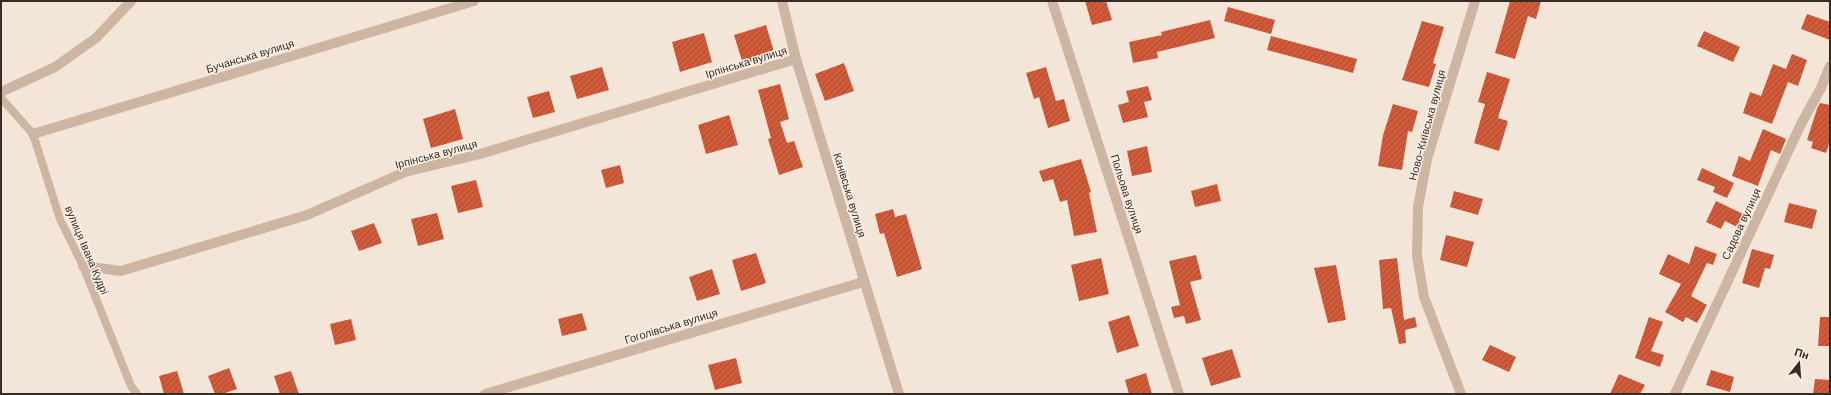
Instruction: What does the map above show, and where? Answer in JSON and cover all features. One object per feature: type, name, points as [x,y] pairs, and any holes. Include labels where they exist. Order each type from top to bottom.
[{"type":"street","points":[[1,92],[55,67],[67,59],[96,38],[131,1]]},
{"type":"street","name":"Бучанська вулиця","points":[[33,134],[474,1]]},
{"type":"street","name":"Канівська вулиця","points":[[782,1],[796,59],[899,394]]},
{"type":"street","name":"Польова вулиця","points":[[1052,1],[1179,394]]},
{"type":"street","name":"Ново-Київська вулиця","points":[[1461,394],[1424,297],[1417,256],[1418,207],[1427,159],[1475,1]]},
{"type":"street","name":"Ірпінська вулиця","points":[[83,266],[121,271],[307,215],[405,172],[480,154],[796,59]]},
{"type":"street","name":"Садова вулиця","points":[[1675,394],[1798,132],[1821,88],[1830,66]]},
{"type":"street","name":"Гоголівська вулиця","points":[[485,394],[864,282]]},
{"type":"lane","name":"вулиця Івана Кудрі","points":[[1,98],[33,134],[60,219],[83,266],[131,386],[137,394]]},
{"type":"building","points":[[1085,1],[1106,1],[1112,20],[1092,25]]},
{"type":"building","points":[[1510,1],[1541,1],[1536,19],[1528,16],[1515,59],[1495,53]]},
{"type":"building","points":[[1228,7],[1275,20],[1271,34],[1224,21]]},
{"type":"building","points":[[1807,14],[1830,22],[1830,40],[1801,29]]},
{"type":"building","points":[[1210,20],[1215,38],[1157,52],[1158,58],[1133,63],[1129,42],[1162,35],[1161,32]]},
{"type":"building","points":[[1422,21],[1444,27],[1433,63],[1436,64],[1429,87],[1402,80]]},
{"type":"building","points":[[766,25],[775,55],[743,64],[734,35]]},
{"type":"building","points":[[1704,31],[1740,47],[1733,62],[1697,46]]},
{"type":"building","points":[[704,33],[712,62],[680,72],[672,42]]},
{"type":"building","points":[[1271,36],[1357,59],[1353,73],[1267,50]]},
{"type":"building","points":[[1792,54],[1807,60],[1798,86],[1788,82],[1772,124],[1743,113],[1750,92],[1761,96],[1773,64],[1786,69]]},
{"type":"building","points":[[844,63],[854,91],[825,101],[815,74]]},
{"type":"building","points":[[602,67],[609,90],[577,99],[570,76]]},
{"type":"building","points":[[1046,67],[1056,101],[1064,99],[1070,121],[1048,128],[1039,97],[1034,99],[1026,73]]},
{"type":"building","points":[[1487,72],[1510,79],[1498,118],[1508,121],[1499,151],[1474,143],[1485,104],[1478,102]]},
{"type":"building","points":[[780,84],[789,119],[780,122],[787,143],[794,141],[803,167],[779,175],[768,139],[771,138],[758,90]]},
{"type":"building","points":[[1148,86],[1152,100],[1144,102],[1148,117],[1123,123],[1118,105],[1129,102],[1126,91]]},
{"type":"building","points":[[549,91],[555,112],[533,118],[527,97]]},
{"type":"building","points":[[1820,103],[1830,105],[1830,141],[1826,153],[1811,148],[1813,142],[1807,140]]},
{"type":"building","points":[[1393,104],[1418,111],[1412,132],[1408,131],[1402,170],[1378,166],[1383,135]]},
{"type":"building","points":[[455,109],[463,139],[431,148],[423,119]]},
{"type":"building","points":[[729,115],[738,145],[706,154],[698,125]]},
{"type":"building","points":[[1763,129],[1786,139],[1780,154],[1771,150],[1758,186],[1732,176],[1739,156],[1750,161]]},
{"type":"building","points":[[1147,146],[1152,172],[1132,176],[1127,151]]},
{"type":"building","points":[[1081,159],[1091,192],[1089,193],[1097,232],[1074,236],[1067,200],[1060,202],[1053,179],[1043,182],[1039,171]]},
{"type":"building","points":[[620,165],[624,183],[606,188],[601,170]]},
{"type":"building","points":[[1702,168],[1734,183],[1727,198],[1713,192],[1715,187],[1697,180]]},
{"type":"building","points":[[476,180],[483,207],[458,213],[451,186]]},
{"type":"building","points":[[1217,184],[1221,201],[1195,207],[1191,191]]},
{"type":"building","points":[[1454,191],[1483,199],[1478,215],[1450,207]]},
{"type":"building","points":[[1716,201],[1743,214],[1737,227],[1725,221],[1721,229],[1706,222]]},
{"type":"building","points":[[1789,203],[1817,210],[1812,229],[1784,222]]},
{"type":"building","points":[[893,209],[895,217],[906,214],[922,269],[897,277],[884,233],[880,234],[875,214]]},
{"type":"building","points":[[437,213],[444,239],[418,246],[411,219]]},
{"type":"building","points":[[374,223],[382,243],[359,251],[351,231]]},
{"type":"building","points":[[1446,235],[1474,242],[1467,267],[1440,260]]},
{"type":"building","points":[[1695,246],[1717,254],[1713,265],[1707,263],[1691,296],[1707,305],[1697,323],[1686,317],[1683,322],[1665,312],[1681,284],[1659,274],[1668,254],[1689,264]]},
{"type":"building","points":[[1752,249],[1774,255],[1770,269],[1765,268],[1759,288],[1742,283]]},
{"type":"building","points":[[756,253],[766,283],[741,291],[732,260]]},
{"type":"building","points":[[1196,255],[1202,279],[1190,282],[1201,320],[1186,324],[1184,316],[1174,318],[1171,307],[1180,305],[1169,261]]},
{"type":"building","points":[[1101,258],[1109,294],[1079,301],[1071,265]]},
{"type":"building","points":[[1397,258],[1404,320],[1415,317],[1417,327],[1405,330],[1406,343],[1399,344],[1391,308],[1383,309],[1379,260]]},
{"type":"building","points":[[1336,265],[1346,320],[1328,323],[1314,268]]},
{"type":"building","points":[[712,269],[720,294],[697,301],[689,277]]},
{"type":"building","points":[[582,313],[587,330],[562,336],[558,319]]},
{"type":"building","points":[[1129,315],[1139,346],[1117,353],[1108,322]]},
{"type":"building","points":[[1649,317],[1663,322],[1651,351],[1664,355],[1660,367],[1635,358]]},
{"type":"building","points":[[1820,317],[1830,317],[1830,346],[1818,346]]},
{"type":"building","points":[[351,319],[356,340],[335,345],[330,324]]},
{"type":"building","points":[[1490,345],[1516,357],[1509,372],[1482,360]]},
{"type":"building","points":[[1232,349],[1241,377],[1211,386],[1202,358]]},
{"type":"building","points":[[736,358],[742,383],[715,390],[708,365]]},
{"type":"building","points":[[229,368],[237,389],[222,394],[215,394],[208,376]]},
{"type":"building","points":[[1711,370],[1734,377],[1730,392],[1706,385]]},
{"type":"building","points":[[177,371],[184,394],[164,394],[159,376]]},
{"type":"building","points":[[291,371],[299,394],[280,394],[274,376]]},
{"type":"building","points":[[1146,373],[1152,394],[1129,394],[1125,380]]},
{"type":"building","points":[[1619,374],[1645,385],[1640,394],[1610,394]]},
{"type":"building","points":[[1815,379],[1830,380],[1830,394],[1813,394]]}]
